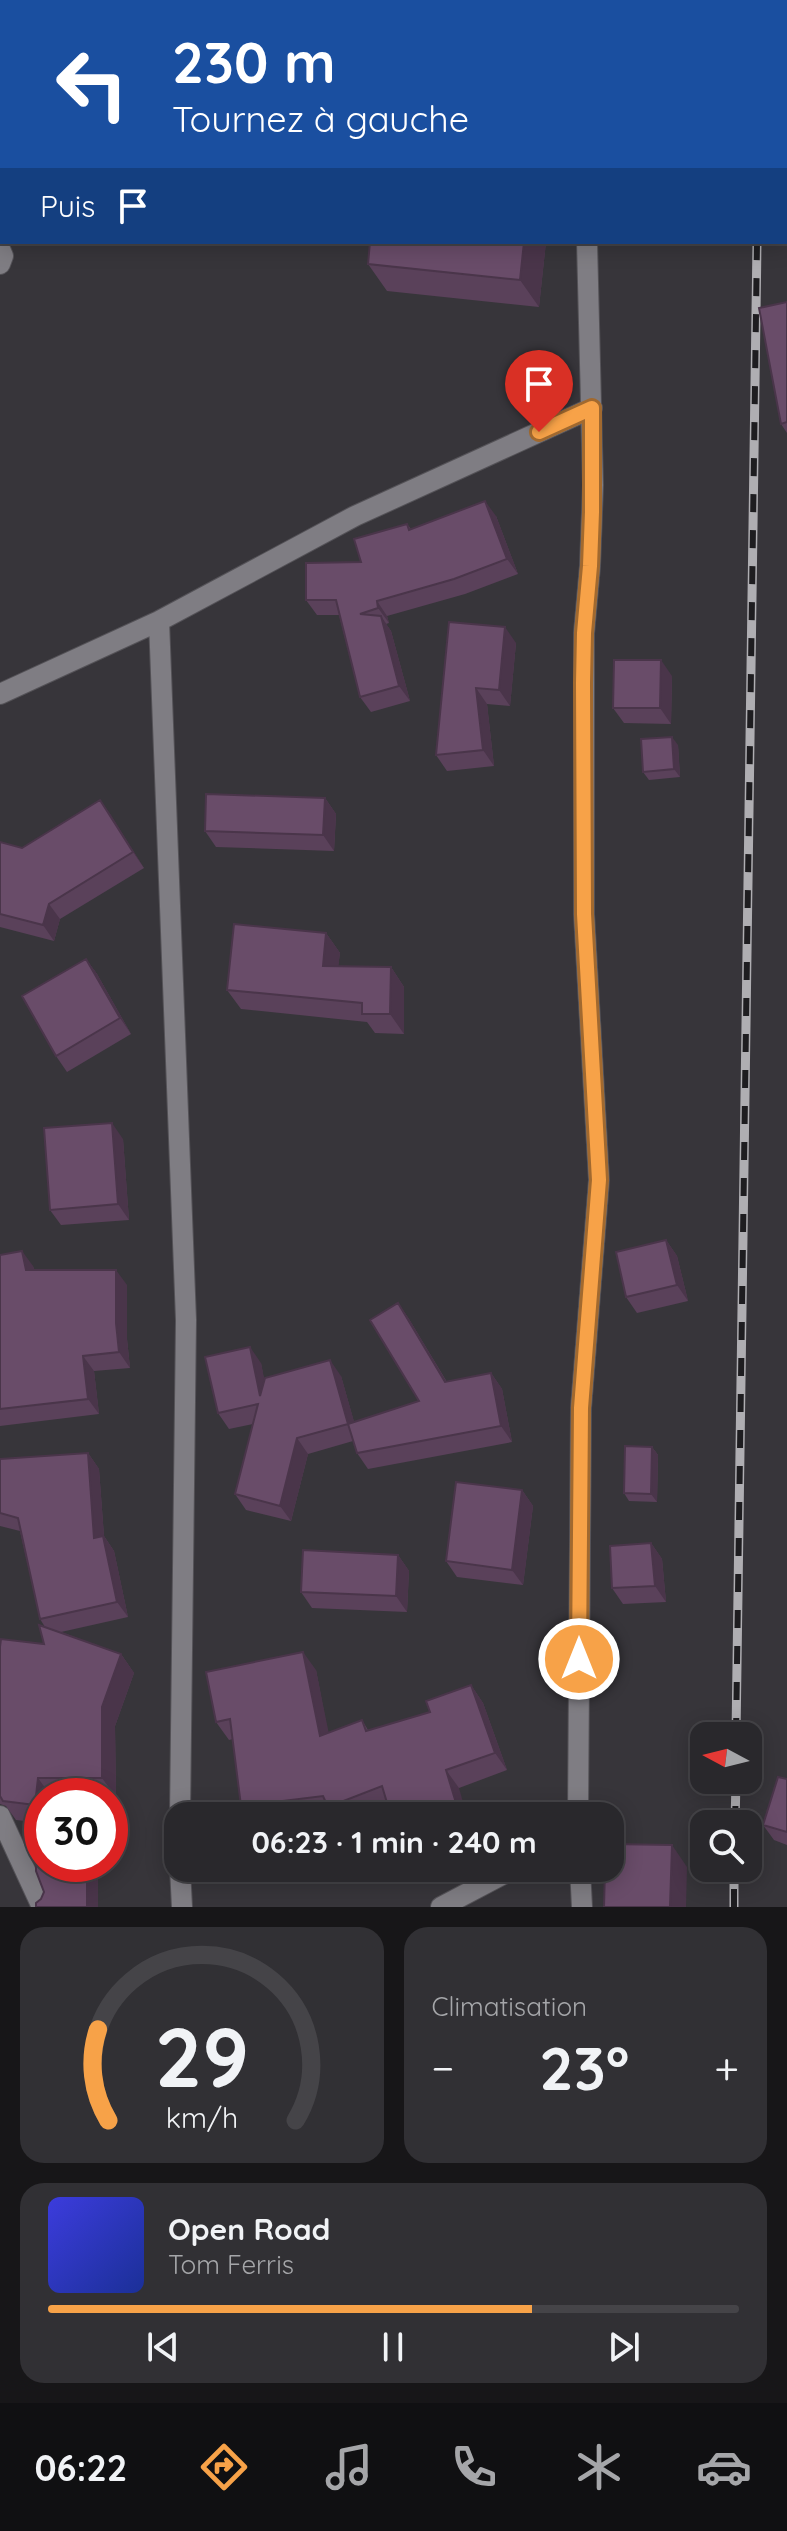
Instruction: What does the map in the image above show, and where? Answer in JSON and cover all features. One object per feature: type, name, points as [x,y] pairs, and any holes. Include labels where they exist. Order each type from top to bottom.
[{"type":"street","points":[[578,1802],[581,1408],[599,1180],[584,914],[583,683],[592,512],[587,244]]},
{"type":"street","points":[[0,249],[3,256],[0,264]]},
{"type":"street","points":[[0,694],[159,621],[355,516],[592,408]]},
{"type":"street","points":[[159,621],[186,1320],[180,1802]]},
{"type":"street","points":[[0,1816],[42,1907]]},
{"type":"street","points":[[181,1882],[182,1907]]},
{"type":"street","points":[[441,1907],[488,1882]]},
{"type":"street","points":[[581,1882],[582,1907]]},
{"type":"building","points":[[370,244],[524,244],[520,280],[368,264]]},
{"type":"building","points":[[787,302],[787,422],[781,424],[759,308]]},
{"type":"building","points":[[485,501],[507,559],[454,579],[377,601],[378,608],[360,614],[381,616],[399,686],[360,697],[336,600],[306,600],[306,563],[361,562],[354,539],[407,524],[409,530]]},
{"type":"building","points":[[449,622],[505,627],[499,690],[476,688],[483,750],[436,755]]},
{"type":"building","points":[[614,660],[661,660],[660,708],[613,708]]},
{"type":"building","points":[[672,737],[674,769],[643,772],[641,739]]},
{"type":"building","points":[[206,794],[325,798],[323,835],[205,831]]},
{"type":"building","points":[[100,800],[133,852],[49,904],[43,925],[0,914],[0,842],[22,848]]},
{"type":"building","points":[[234,924],[326,933],[323,966],[391,967],[390,1014],[362,1014],[362,1003],[227,990]]},
{"type":"building","points":[[86,959],[120,1018],[56,1056],[22,996]]},
{"type":"building","points":[[112,1123],[118,1204],[50,1210],[44,1128]]},
{"type":"building","points":[[666,1240],[677,1285],[626,1297],[616,1252]]},
{"type":"building","points":[[22,1251],[26,1270],[116,1270],[119,1352],[83,1356],[88,1399],[0,1409],[0,1255]]},
{"type":"building","points":[[398,1303],[445,1382],[491,1373],[501,1426],[357,1453],[348,1424],[419,1401],[370,1320]]},
{"type":"building","points":[[250,1347],[260,1396],[265,1378],[330,1360],[348,1424],[297,1438],[280,1506],[235,1494],[258,1404],[218,1413],[205,1357]]},
{"type":"building","points":[[625,1446],[652,1447],[651,1494],[624,1493]]},
{"type":"building","points":[[88,1453],[94,1538],[103,1536],[117,1602],[40,1619],[18,1518],[0,1513],[0,1459]]},
{"type":"building","points":[[456,1482],[522,1490],[512,1570],[446,1561]]},
{"type":"building","points":[[651,1543],[655,1586],[612,1588],[610,1546]]},
{"type":"building","points":[[303,1550],[398,1555],[396,1596],[301,1592]]},
{"type":"building","points":[[39,1625],[121,1654],[102,1707],[102,1778],[24,1778],[24,1804],[3,1801],[0,1796],[1,1639],[44,1644]]},
{"type":"building","points":[[303,1652],[320,1736],[362,1720],[366,1731],[430,1712],[426,1701],[471,1685],[495,1753],[446,1770],[456,1802],[387,1802],[382,1786],[341,1802],[326,1802],[323,1796],[274,1802],[240,1802],[230,1719],[216,1722],[206,1672]]},
{"type":"building","points":[[778,1777],[787,1779],[787,1832],[763,1825]]},
{"type":"building","points":[[624,1844],[672,1845],[670,1907],[604,1907],[605,1882],[624,1882]]},
{"type":"building","points":[[40,1882],[87,1882],[87,1907],[36,1907],[44,1892]]},
{"type":"railway","points":[[736,1722],[757,244]]},
{"type":"railway","points":[[735,1810],[736,1794]]},
{"type":"railway","points":[[734,1882],[734,1907]]},
{"type":"route","points":[[539,432],[592,408],[593,485],[583,683],[584,914],[599,1180],[581,1408],[579,1659]]}]
